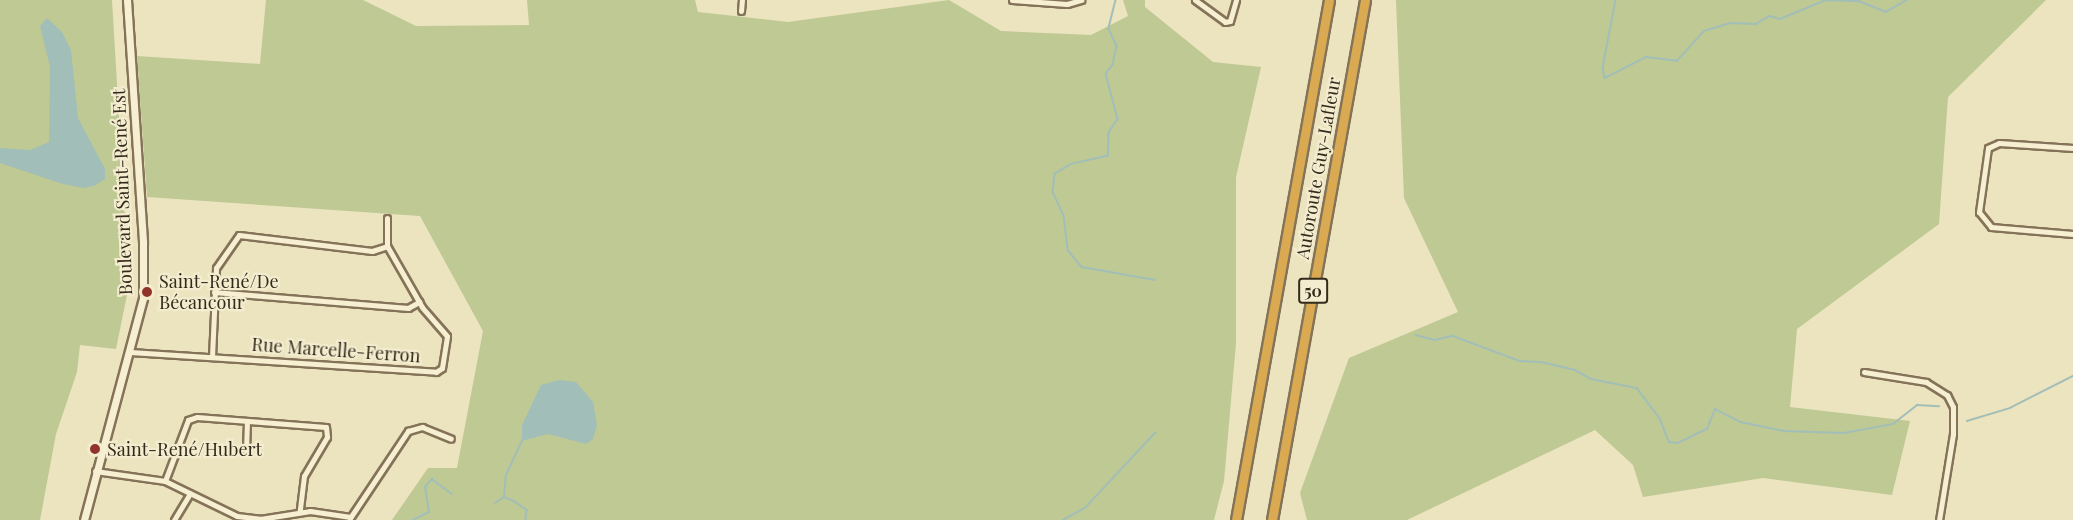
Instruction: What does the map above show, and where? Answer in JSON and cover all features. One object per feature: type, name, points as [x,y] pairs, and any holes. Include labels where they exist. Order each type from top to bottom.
[{"type":"highway","name":"Autoroute Guy-Lafleur","points":[[1236,520],[1329,0]]},
{"type":"highway","name":"Autoroute Guy-Lafleur","points":[[1272,520],[1365,0]]},
{"type":"street","name":"Boulevard Saint-René Est","points":[[84,520],[95,471],[139,318],[144,266],[127,0]]},
{"type":"street","points":[[741,11],[742,0]]},
{"type":"street","points":[[1012,0],[1067,4],[1081,0]]},
{"type":"street","points":[[1196,0],[1225,22],[1230,21],[1236,0]]},
{"type":"street","points":[[2073,148],[1999,143],[1988,148],[1984,156],[1979,212],[1986,225],[2073,234]]},
{"type":"street","name":"Rue Marcelle-Ferron","points":[[130,352],[436,372],[442,368],[447,336],[419,302],[387,246],[387,218]]},
{"type":"street","points":[[212,357],[216,268],[239,235],[372,251],[387,246]]},
{"type":"street","points":[[214,292],[408,308],[419,302]]},
{"type":"street","points":[[1864,372],[1926,382],[1947,395],[1953,407],[1953,434],[1939,520]]},
{"type":"street","points":[[165,481],[188,420],[197,417],[318,426],[328,430],[304,476],[300,511]]},
{"type":"street","points":[[246,450],[247,422]]},
{"type":"street","points":[[95,471],[165,481],[237,516],[260,519],[300,511],[350,519],[408,430],[422,427],[451,439]]},
{"type":"street","points":[[174,520],[190,493]]},
{"type":"green space","points":[[0,0],[112,0],[129,285],[116,349],[80,345],[77,372],[56,434],[40,520],[0,520]]},
{"type":"green space","points":[[266,0],[363,0],[416,26],[529,25],[527,0],[695,0],[698,12],[788,22],[949,0],[1001,31],[1091,35],[1128,16],[1123,0],[1145,0],[1145,7],[1213,62],[1261,67],[1236,177],[1236,343],[1224,481],[1214,520],[392,520],[428,468],[457,468],[483,331],[420,216],[147,197],[137,56],[260,64]]},
{"type":"green space","points":[[1396,0],[2046,0],[1948,97],[1939,224],[1797,329],[1790,407],[1910,421],[1892,495],[1763,478],[1643,497],[1633,465],[1595,430],[1407,520],[1307,520],[1300,493],[1349,358],[1458,312],[1404,198]]},
{"type":"water","points":[[47,18],[62,32],[71,50],[78,118],[105,169],[105,179],[94,186],[83,188],[63,184],[0,163],[0,148],[30,150],[49,142],[50,67],[40,26]]},
{"type":"water","points":[[559,380],[576,382],[593,402],[597,425],[593,439],[586,444],[548,434],[522,441],[522,425],[541,385]]},
{"type":"waterway","points":[[1116,0],[1109,29],[1117,46],[1113,65],[1106,74],[1118,119],[1109,133],[1108,156],[1070,165],[1055,174],[1053,192],[1064,216],[1068,250],[1082,267],[1155,280]]},
{"type":"waterway","points":[[1616,0],[1603,68],[1605,78],[1646,57],[1677,61],[1704,31],[1730,23],[1756,24],[1770,16],[1780,19],[1826,0],[1859,1],[1886,12],[1907,0]]},
{"type":"waterway","points":[[1416,335],[1435,340],[1453,336],[1520,361],[1541,362],[1575,370],[1591,379],[1637,388],[1660,418],[1669,442],[1678,443],[1707,429],[1715,409],[1741,422],[1784,431],[1844,433],[1893,424],[1917,405],[1939,406]]},
{"type":"waterway","points":[[1967,421],[2010,408],[2073,376]]},
{"type":"waterway","points":[[1063,520],[1085,508],[1155,433]]},
{"type":"waterway","points":[[504,497],[506,475],[522,441]]},
{"type":"waterway","points":[[413,520],[429,512],[425,487],[432,479],[452,494]]},
{"type":"waterway","points":[[495,503],[504,497],[514,501],[527,510],[526,520]]},
{"type":"place","name":"Saint-René/De Bécancour","points":[[147,292]]},
{"type":"place","name":"Saint-René/Hubert","points":[[95,449]]}]
